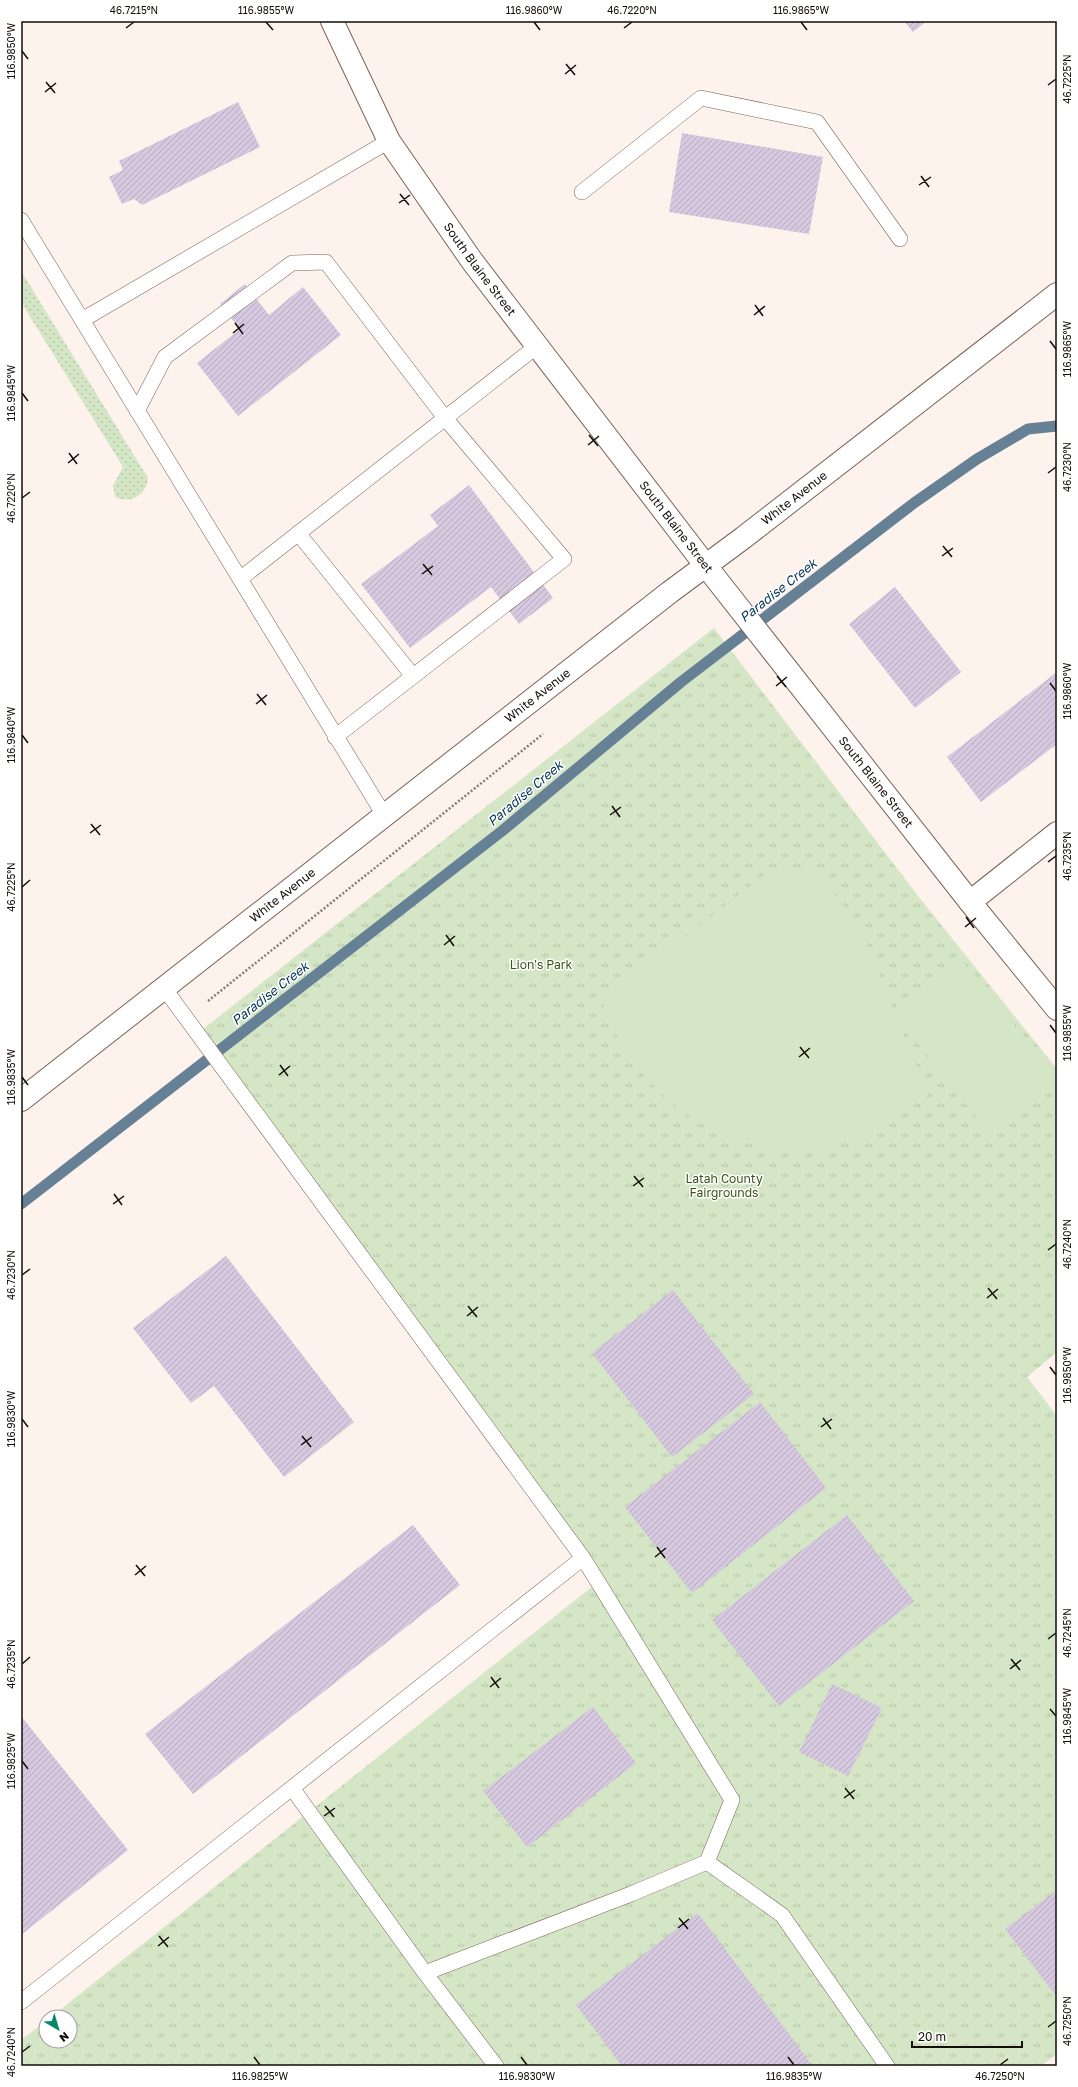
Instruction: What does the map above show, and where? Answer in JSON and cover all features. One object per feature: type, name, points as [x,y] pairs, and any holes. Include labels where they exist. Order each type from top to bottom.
[{"type":"street","name":"South Blaine Street","points":[[332,21],[389,141],[472,261],[706,566],[970,902],[1057,1009]]},
{"type":"street","name":"White Avenue","points":[[21,1100],[670,592],[706,566],[1057,294]]},
{"type":"street","points":[[970,902],[1057,833]]},
{"type":"lane","points":[[582,192],[701,98],[817,122],[900,239]]},
{"type":"lane","points":[[82,320],[389,141]]},
{"type":"lane","points":[[21,220],[335,737],[384,815]]},
{"type":"lane","points":[[137,411],[165,357],[292,263],[326,262],[444,418],[564,559],[335,737]]},
{"type":"lane","points":[[240,579],[537,346]]},
{"type":"lane","points":[[298,533],[413,676]]},
{"type":"lane","points":[[164,988],[246,1096],[584,1558],[732,1800],[707,1862],[624,1897],[425,1973]]},
{"type":"lane","points":[[21,2002],[584,1558]]},
{"type":"lane","points":[[292,1788],[425,1973],[496,2066]]},
{"type":"lane","points":[[707,1862],[782,1916],[887,2066]]},
{"type":"path","points":[[187,1018],[543,733]]},
{"type":"green space","points":[[21,271],[148,478],[144,490],[137,497],[127,500],[115,497],[113,486],[123,467],[21,302]]},
{"type":"green space","name":"Latah County Fairgrounds","points":[[714,628],[918,896],[1057,1069],[1057,1352],[1027,1377],[1057,1416],[1057,2054],[1041,2066],[21,2066],[21,2040],[38,2027],[38,2049],[78,2049],[78,2009],[61,2009],[598,1582],[198,1033]]},
{"type":"green space","points":[[773,868],[814,870],[861,928],[894,1013],[962,960],[1056,1077],[988,1131],[895,1015],[928,1094],[889,1123],[859,1137],[839,1143],[800,1149],[762,1146],[727,1136],[694,1119],[664,1096],[639,1068],[618,1036],[602,1001]]},
{"type":"building","points":[[904,21],[927,21],[913,32]]},
{"type":"building","points":[[238,102],[260,147],[142,205],[134,199],[122,204],[109,177],[123,170],[119,161]]},
{"type":"building","points":[[682,133],[823,157],[809,234],[669,212]]},
{"type":"building","points":[[245,284],[269,315],[303,287],[341,335],[238,416],[197,363],[240,329],[220,304]]},
{"type":"building","points":[[469,485],[553,598],[519,624],[491,587],[410,648],[361,584],[438,526],[430,515]]},
{"type":"building","points":[[895,587],[961,672],[915,708],[849,624]]},
{"type":"building","points":[[1057,672],[1057,744],[981,802],[947,757]]},
{"type":"building","points":[[226,1256],[354,1422],[284,1477],[214,1386],[191,1403],[133,1328]]},
{"type":"building","points":[[673,1290],[754,1394],[672,1457],[592,1353]]},
{"type":"building","points":[[760,1402],[826,1488],[692,1593],[625,1507]]},
{"type":"building","points":[[847,1515],[914,1601],[779,1706],[712,1620]]},
{"type":"building","points":[[413,1525],[460,1585],[193,1794],[145,1734]]},
{"type":"building","points":[[832,1684],[882,1708],[848,1776],[799,1752]]},
{"type":"building","points":[[593,1707],[636,1763],[527,1847],[483,1791]]},
{"type":"building","points":[[21,1716],[128,1850],[21,1935]]},
{"type":"building","points":[[1057,1890],[1057,1997],[1005,1929]]},
{"type":"building","points":[[698,1913],[813,2066],[622,2066],[576,2005]]},
{"type":"waterway","name":"Paradise Creek","points":[[21,1204],[502,831],[681,682],[914,503],[977,459],[1028,429],[1057,426]]},
{"type":"park label","name":"Lion's Park","points":[[541,965]]}]
